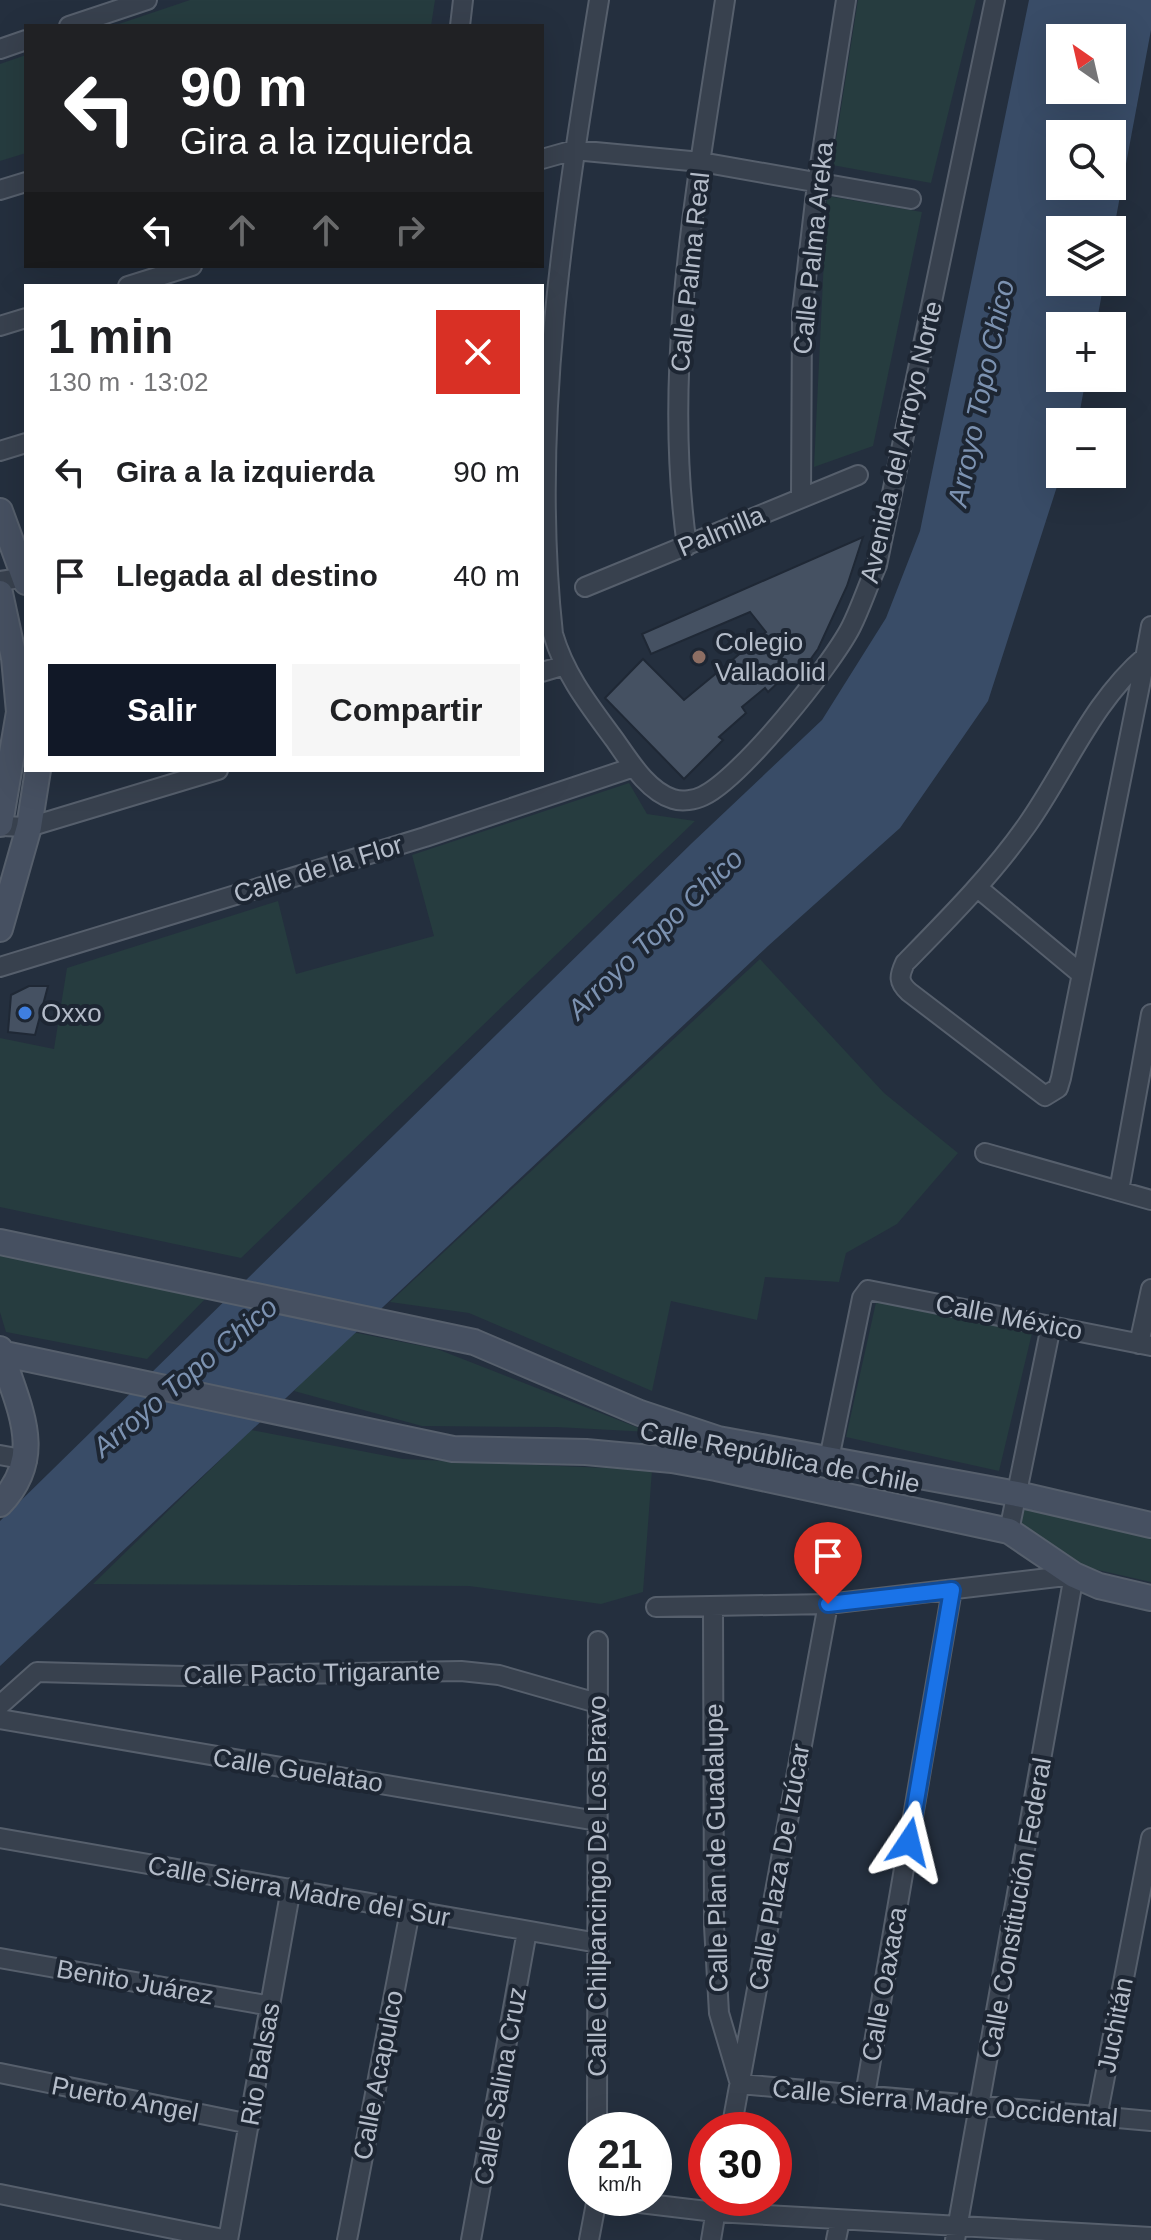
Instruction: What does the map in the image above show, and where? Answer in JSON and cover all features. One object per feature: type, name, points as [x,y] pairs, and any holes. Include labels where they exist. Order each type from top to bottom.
[{"type":"street","points":[[75,24],[147,0]]},
{"type":"street","points":[[460,24],[463,0]]},
{"type":"street","points":[[544,671],[562,666],[553,634],[545,548],[549,288],[599,0]]},
{"type":"street","name":"Calle Palma Real","points":[[687,546],[679,488],[680,321],[725,0]]},
{"type":"street","name":"Calle Palma Areka","points":[[801,497],[802,313],[817,184],[846,0]]},
{"type":"street","name":"Avenida del Arroyo Norte","points":[[562,666],[634,767],[657,790],[674,799],[705,795],[806,695],[850,628],[880,551],[995,0]]},
{"type":"street","points":[[0,49],[24,41]]},
{"type":"street","points":[[544,158],[574,150],[701,162],[911,199]]},
{"type":"street","points":[[0,190],[24,183]]},
{"type":"street","points":[[134,284],[186,268]]},
{"type":"street","points":[[0,326],[24,319]]},
{"type":"street","points":[[0,451],[24,444]]},
{"type":"street","name":"Palmilla","points":[[585,587],[858,475]]},
{"type":"street","points":[[0,511],[24,574]]},
{"type":"street","points":[[0,581],[24,579]]},
{"type":"street","points":[[0,593],[14,658],[19,712],[6,758],[0,825],[29,827],[211,772]]},
{"type":"street","points":[[1140,678],[1099,705],[1027,825],[978,888],[905,963],[900,980],[909,992],[1045,1096],[1058,1088],[1140,678],[1148,656],[1151,626]]},
{"type":"street","name":"Calle de la Flor","points":[[0,967],[425,837],[634,767]]},
{"type":"street","points":[[0,929],[29,827],[38,772]]},
{"type":"street","points":[[978,888],[1080,973]]},
{"type":"street","points":[[1119,1191],[1151,1014]]},
{"type":"street","points":[[985,1153],[1151,1200]]},
{"type":"street","name":"Calle República de Chile","points":[[0,1242],[365,1318],[499,1350],[687,1430],[1017,1494],[1151,1525]]},
{"type":"street","points":[[1145,1345],[1151,1289]]},
{"type":"street","name":"Calle México","points":[[829,1459],[862,1298],[868,1290],[1145,1345]]},
{"type":"street","points":[[1009,1531],[1051,1326]]},
{"type":"street","points":[[0,1352],[24,1432],[27,1460],[22,1474],[0,1504]]},
{"type":"street","name":"Calle República de Chile","points":[[0,1352],[453,1449],[586,1452],[672,1460],[1009,1531],[1074,1575],[1099,1586],[1151,1598]]},
{"type":"street","points":[[0,1455],[27,1460]]},
{"type":"street","points":[[656,1607],[828,1604],[1074,1575]]},
{"type":"street","name":"Calle Constitución Federal","points":[[956,2233],[981,2108],[1074,1575]]},
{"type":"street","name":"Calle Oaxaca","points":[[865,2095],[952,1590]]},
{"type":"street","name":"Calle Plaza De Izúcar","points":[[735,2112],[828,1604]]},
{"type":"street","name":"Calle Plan de Guadalupe","points":[[713,1608],[714,1926],[719,2013],[740,2084]]},
{"type":"street","name":"Calle Chilpancingo De Los Bravo","points":[[597,2112],[598,1641]]},
{"type":"street","name":"Calle Pacto Trigarante","points":[[0,1705],[37,1672],[185,1676],[461,1671],[499,1675],[597,1703]]},
{"type":"street","name":"Calle Guelatao","points":[[0,1719],[597,1821]]},
{"type":"street","name":"Calle Sierra Madre del Sur","points":[[0,1838],[598,1943]]},
{"type":"street","name":"Juchitán","points":[[1097,2118],[1151,1838]]},
{"type":"street","name":"Rio Balsas","points":[[228,2240],[291,1888]]},
{"type":"street","name":"Calle Acapulco","points":[[347,2240],[410,1911]]},
{"type":"street","name":"Calle Salina Cruz","points":[[471,2240],[527,1931]]},
{"type":"street","name":"Benito Juárez","points":[[0,1958],[271,2006]]},
{"type":"street","name":"Puerto Angel","points":[[0,2073],[250,2124]]},
{"type":"street","name":"Calle Sierra Madre Occidental","points":[[740,2084],[1151,2121]]},
{"type":"street","points":[[0,2194],[228,2240]]},
{"type":"street","points":[[792,2214],[956,2233],[1151,2237]]},
{"type":"street","points":[[589,2240],[594,2216]]},
{"type":"street","points":[[711,2240],[715,2216]]},
{"type":"street","points":[[836,2240],[840,2220]]},
{"type":"green space","points":[[190,0],[435,0],[431,24],[119,24]]},
{"type":"green space","points":[[858,0],[976,0],[931,183],[832,165]]},
{"type":"green space","points":[[24,56],[24,154],[0,161],[0,64]]},
{"type":"green space","points":[[827,196],[922,212],[873,446],[814,467]]},
{"type":"green space","points":[[629,783],[647,814],[695,821],[241,1258],[0,1207],[0,1038],[54,1049],[67,968],[278,901],[296,974],[434,936],[412,855]]},
{"type":"green space","points":[[760,959],[884,1093],[958,1153],[897,1224],[846,1253],[839,1282],[765,1277],[757,1320],[671,1301],[652,1391],[469,1313],[390,1302]]},
{"type":"green space","points":[[0,1250],[205,1299],[147,1359],[6,1332],[0,1312]]},
{"type":"green space","points":[[877,1298],[1032,1333],[999,1471],[846,1437]]},
{"type":"green space","points":[[347,1331],[437,1349],[649,1432],[556,1427],[422,1426],[294,1391]]},
{"type":"green space","points":[[251,1430],[403,1459],[652,1470],[643,1592],[601,1604],[469,1586],[93,1584]]},
{"type":"green space","points":[[1022,1509],[1151,1535],[1151,1582],[1067,1563],[1018,1521]]},
{"type":"water","name":"Arroyo Topo Chico","points":[[1029,0],[1151,0],[1151,30],[1126,164],[1126,120],[1046,120],[1046,200],[1119,200],[1116,216],[1046,216],[1046,296],[1101,296],[1099,312],[1046,312],[1046,392],[1083,392],[1080,408],[1046,408],[1046,488],[1056,488],[988,701],[900,828],[768,946],[0,1666],[0,1521],[692,843],[822,720],[886,618],[920,531]]},
{"type":"building","name":"Colegio Valladolid","points":[[863,537],[847,586],[818,649],[802,671],[797,665],[768,692],[765,688],[742,707],[746,713],[719,737],[723,740],[684,779],[605,698],[643,659],[684,700],[766,632],[750,612],[651,654],[642,634]]},
{"type":"building","name":"Oxxo","points":[[29,986],[48,986],[35,1035],[8,1032],[11,995]]},
{"type":"place","name":"Colegio Valladolid","points":[[699,657]]},
{"type":"place","name":"Oxxo","points":[[25,1013]]},
{"type":"route","points":[[828,1604],[952,1590],[909,1842]]}]
